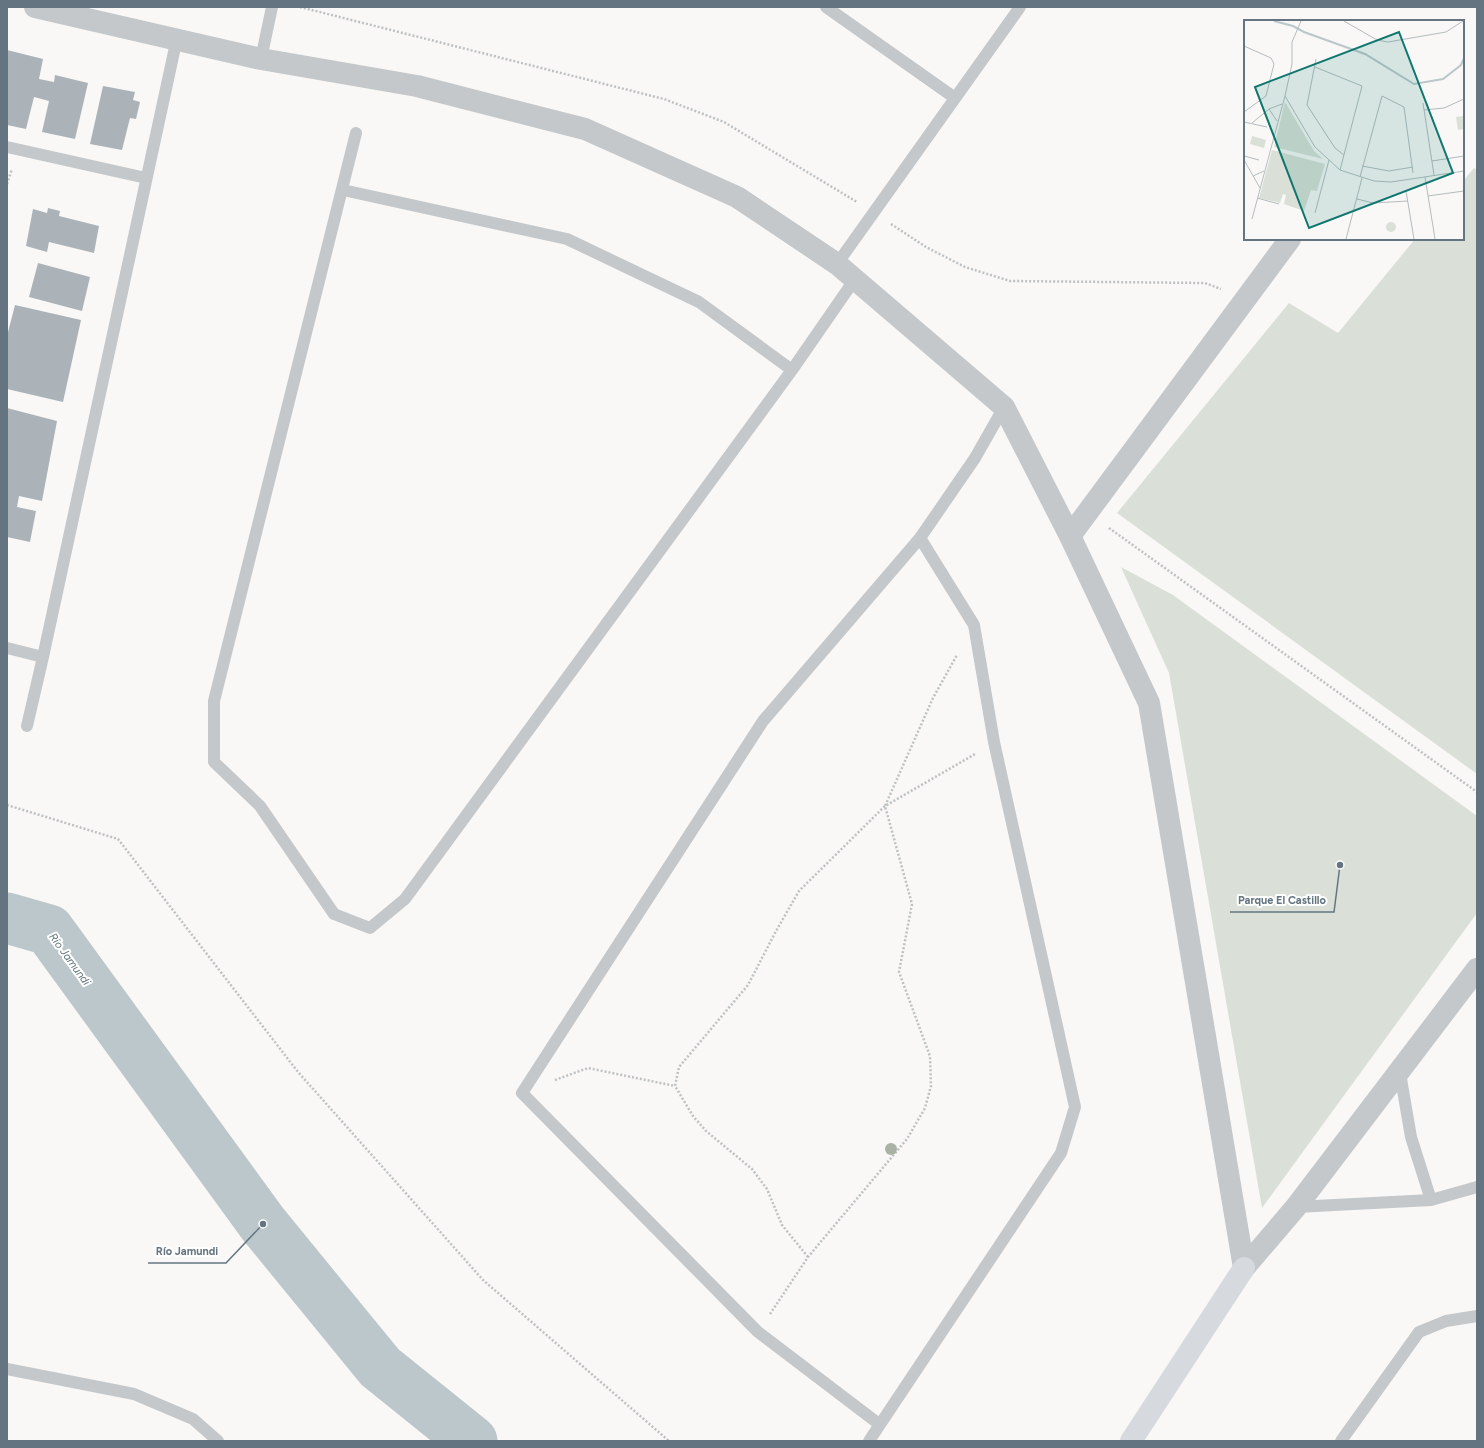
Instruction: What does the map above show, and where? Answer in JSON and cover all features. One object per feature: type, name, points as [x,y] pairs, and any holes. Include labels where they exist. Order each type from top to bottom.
[{"type":"street","points":[[35,7],[177,38],[261,59],[417,86],[585,129],[737,197],[837,264],[855,278],[1004,407],[1070,536],[1149,703],[1244,1268]]},
{"type":"street","points":[[1070,536],[1289,240]]},
{"type":"street","points":[[1131,1441],[1244,1268],[1296,1207],[1400,1073],[1477,969]]},
{"type":"lane","points":[[261,59],[272,7]]},
{"type":"lane","points":[[826,7],[956,98]]},
{"type":"lane","points":[[837,264],[1020,7]]},
{"type":"lane","points":[[27,726],[177,38]]},
{"type":"lane","points":[[356,133],[343,190],[214,701],[214,762],[260,806],[334,914],[370,928],[405,899],[792,370],[855,278]]},
{"type":"lane","points":[[7,147],[146,178]]},
{"type":"lane","points":[[343,190],[567,240],[698,302],[792,370]]},
{"type":"lane","points":[[879,1424],[758,1332],[522,1093],[763,720],[920,538],[975,458],[1004,407]]},
{"type":"lane","points":[[869,1441],[1061,1152],[1075,1107],[994,742],[974,625],[920,538]]},
{"type":"lane","points":[[7,648],[43,657]]},
{"type":"lane","points":[[1400,1073],[1412,1137],[1431,1200]]},
{"type":"lane","points":[[1296,1207],[1431,1200],[1477,1186]]},
{"type":"lane","points":[[1341,1441],[1419,1332],[1446,1321],[1477,1316]]},
{"type":"lane","points":[[7,1369],[134,1394],[193,1418],[218,1441]]},
{"type":"path","points":[[300,7],[664,99],[724,122],[874,212],[926,247],[965,267],[1010,281],[1205,283],[1246,298]]},
{"type":"path","points":[[1088,512],[1477,792]]},
{"type":"path","points":[[758,1332],[808,1257],[908,1139],[925,1108],[932,1086],[930,1056],[899,972],[912,904],[885,806],[933,698],[974,625]]},
{"type":"path","points":[[808,1257],[782,1224],[767,1188],[752,1169],[706,1131],[693,1116],[675,1086],[679,1067],[748,985],[799,891],[885,806],[994,742]]},
{"type":"path","points":[[7,805],[118,839],[298,1072],[483,1280],[669,1441]]},
{"type":"path","points":[[522,1093],[588,1068],[675,1086]]},
{"type":"shaded area","points":[[1474,168],[1477,170],[1477,774],[1117,513],[1289,303],[1338,333],[1414,240],[1464,240],[1464,180]]},
{"type":"shaded area","points":[[1121,567],[1173,595],[1477,816],[1477,913],[1262,1208],[1169,673]]},
{"type":"building","points":[[7,50],[43,59],[39,79],[54,82],[55,75],[88,83],[75,139],[42,132],[49,101],[34,97],[26,129],[7,125]]},
{"type":"building","points":[[103,86],[135,92],[133,100],[140,102],[136,119],[130,118],[122,150],[90,144]]},
{"type":"building","points":[[48,208],[60,211],[59,216],[99,226],[94,253],[49,242],[47,252],[26,246],[33,209],[47,213]]},
{"type":"building","points":[[38,263],[90,277],[82,311],[29,297]]},
{"type":"building","points":[[15,305],[81,320],[63,402],[7,389],[7,336]]},
{"type":"building","points":[[7,408],[57,421],[42,501],[19,496],[17,507],[36,511],[30,542],[7,537]]},
{"type":"waterway","name":"Río Jamundi","points":[[7,918],[49,930],[263,1224],[380,1367],[472,1441]]},
{"type":"place","name":"Parque El Castillo","points":[[1340,865]]},
{"type":"place","name":"Río Jamundi","points":[[263,1224]]}]
